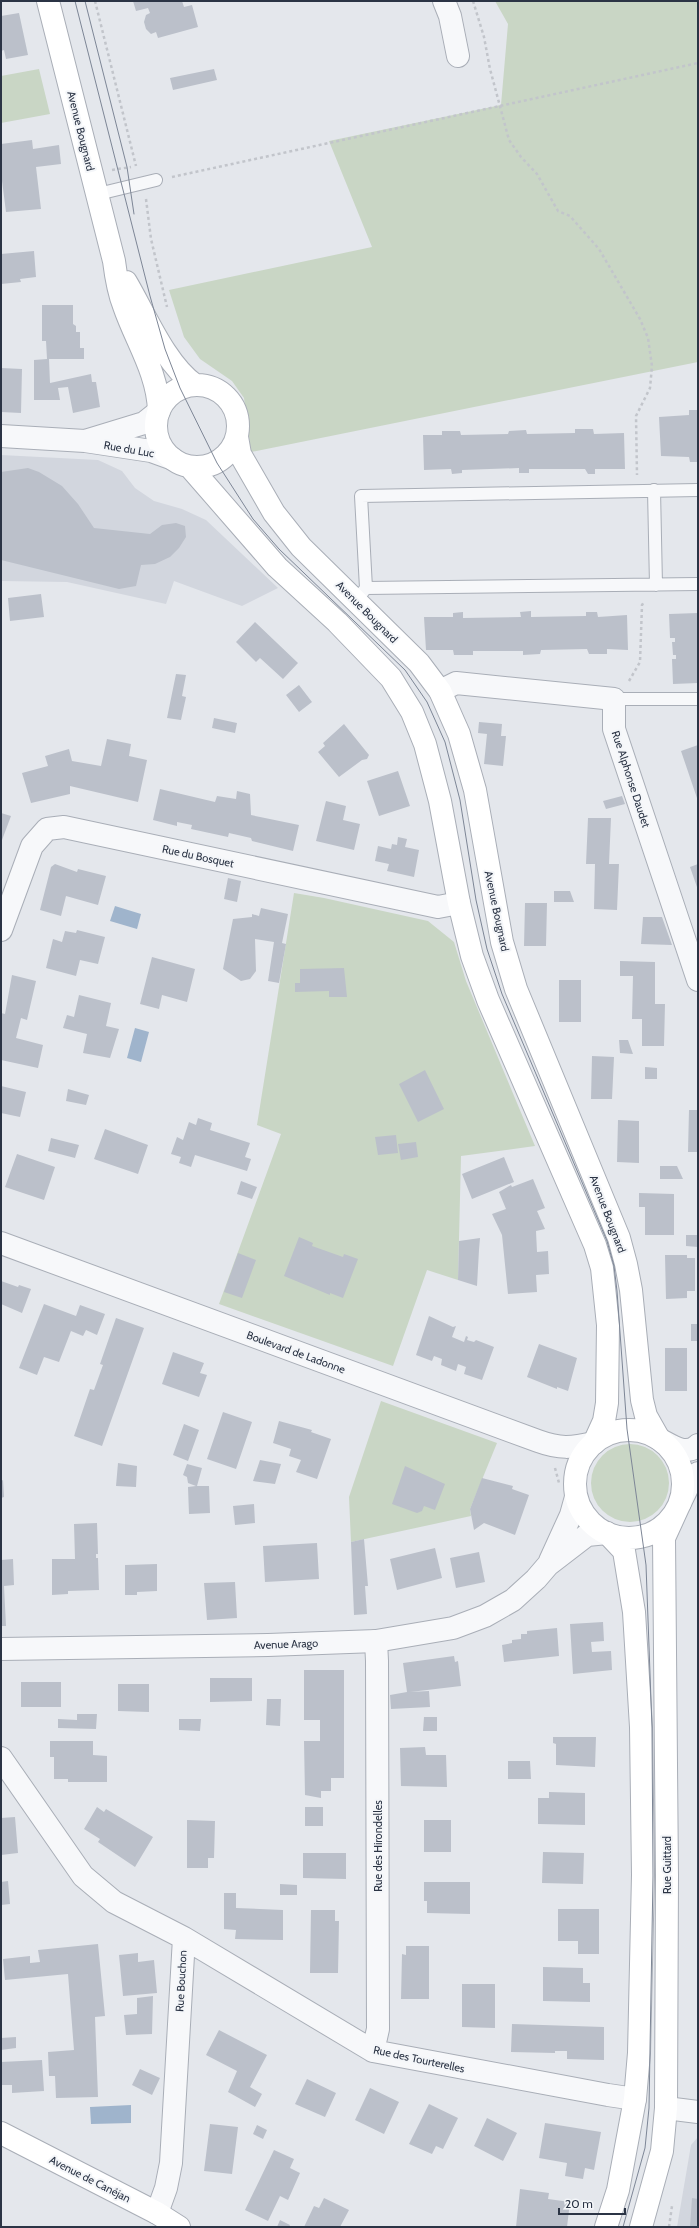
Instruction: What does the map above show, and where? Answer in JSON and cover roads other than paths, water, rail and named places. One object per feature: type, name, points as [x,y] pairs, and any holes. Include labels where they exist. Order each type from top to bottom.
[{"type":"main road","name":"Avenue Bougnard","points":[[48,1],[98,194],[114,261],[117,287],[158,394],[156,425],[157,438],[163,450],[181,463],[277,567],[337,622],[391,678],[412,712],[425,744],[440,801],[459,903],[472,956],[488,1000],[595,1245],[602,1268],[608,1325],[606,1403],[604,1421],[594,1443]]},
{"type":"main road","name":"Avenue Bougnard","points":[[114,261],[173,364],[184,377],[210,387],[230,402],[236,413],[238,425],[237,437],[240,454],[274,513],[301,547],[361,595],[419,663],[440,691],[459,734],[475,790],[494,904],[502,942],[516,989],[619,1238],[631,1290],[642,1400],[646,1416],[659,1439]]},
{"type":"main road","points":[[158,411],[171,394],[180,388],[210,387]]},
{"type":"main road","points":[[181,463],[204,467],[217,462],[233,447],[237,437]]},
{"type":"main road","points":[[606,2227],[620,2182],[635,2099],[639,2053],[643,1875],[641,1727],[634,1612],[624,1551],[607,1534],[593,1525],[583,1512],[576,1497],[575,1482],[577,1468],[584,1454],[594,1443],[609,1433],[627,1429],[644,1432],[659,1439],[672,1451],[681,1467],[683,1485],[680,1503],[671,1518],[658,1529],[642,1536],[624,1538],[607,1534]]},
{"type":"main road","name":"Rue Guittard","points":[[641,2227],[662,2151],[666,2108],[667,1876],[664,1538],[680,1503]]},
{"type":"main road","name":"Avenue de Canéjan","points":[[1,2133],[157,2213],[178,2227]]},
{"type":"street","points":[[444,1],[450,16],[458,56]]},
{"type":"street","name":"Rue du Luc","points":[[85,441],[144,423],[158,411]]},
{"type":"street","name":"Rue du Luc","points":[[1,436],[85,441],[150,451],[181,463]]},
{"type":"street","points":[[440,691],[456,683],[614,699]]},
{"type":"street","name":"Rue Alphonse Daudet","points":[[614,699],[614,729],[698,980]]},
{"type":"street","name":"Rue du Bosquet","points":[[1,930],[32,846],[47,829],[64,827],[438,907],[459,903]]},
{"type":"street","name":"Boulevard de Ladonne","points":[[1,1243],[538,1441],[556,1447],[573,1448],[594,1443]]},
{"type":"street","points":[[659,1439],[682,1451],[690,1450],[698,1445]]},
{"type":"street","points":[[680,1503],[692,1478],[698,1473]]},
{"type":"street","name":"Avenue Arago","points":[[548,1565],[571,1515],[576,1497]]},
{"type":"street","name":"Avenue Arago","points":[[1,1649],[268,1645],[376,1641],[453,1628],[485,1616],[513,1600],[536,1579],[548,1565],[588,1535],[607,1534]]},
{"type":"street","name":"Rue des Hirondelles","points":[[373,2051],[378,2030],[376,1641]]},
{"type":"street","name":"Rue Bouchon","points":[[1,1758],[83,1876],[114,1902],[184,1938],[171,2163],[166,2188],[157,2213]]},
{"type":"street","name":"Rue des Tourterelles","points":[[184,1938],[373,2051],[635,2099]]},
{"type":"street","points":[[666,2108],[698,2112]]},
{"type":"lane","points":[[98,194],[150,182]]},
{"type":"lane","points":[[654,490],[656,585]]},
{"type":"lane","points":[[698,490],[361,496],[361,595],[698,584]]},
{"type":"lane","points":[[614,699],[698,699]]},
{"type":"water","points":[[115,906],[141,914],[137,929],[110,921]]},
{"type":"water","points":[[135,1028],[149,1032],[141,1062],[127,1058]]},
{"type":"water","points":[[131,2105],[131,2123],[91,2124],[90,2107]]},
{"type":"tram line","points":[[75,1],[150,296],[165,349],[180,388],[217,463],[253,519],[279,549],[405,670],[427,702],[445,742],[460,800],[476,900],[487,949],[502,994],[607,1241],[614,1266],[627,1429],[646,1565],[652,1728],[653,1876],[649,2108],[645,2148],[623,2227]]},
{"type":"tram line","points":[[85,1],[127,167],[134,214]]}]
